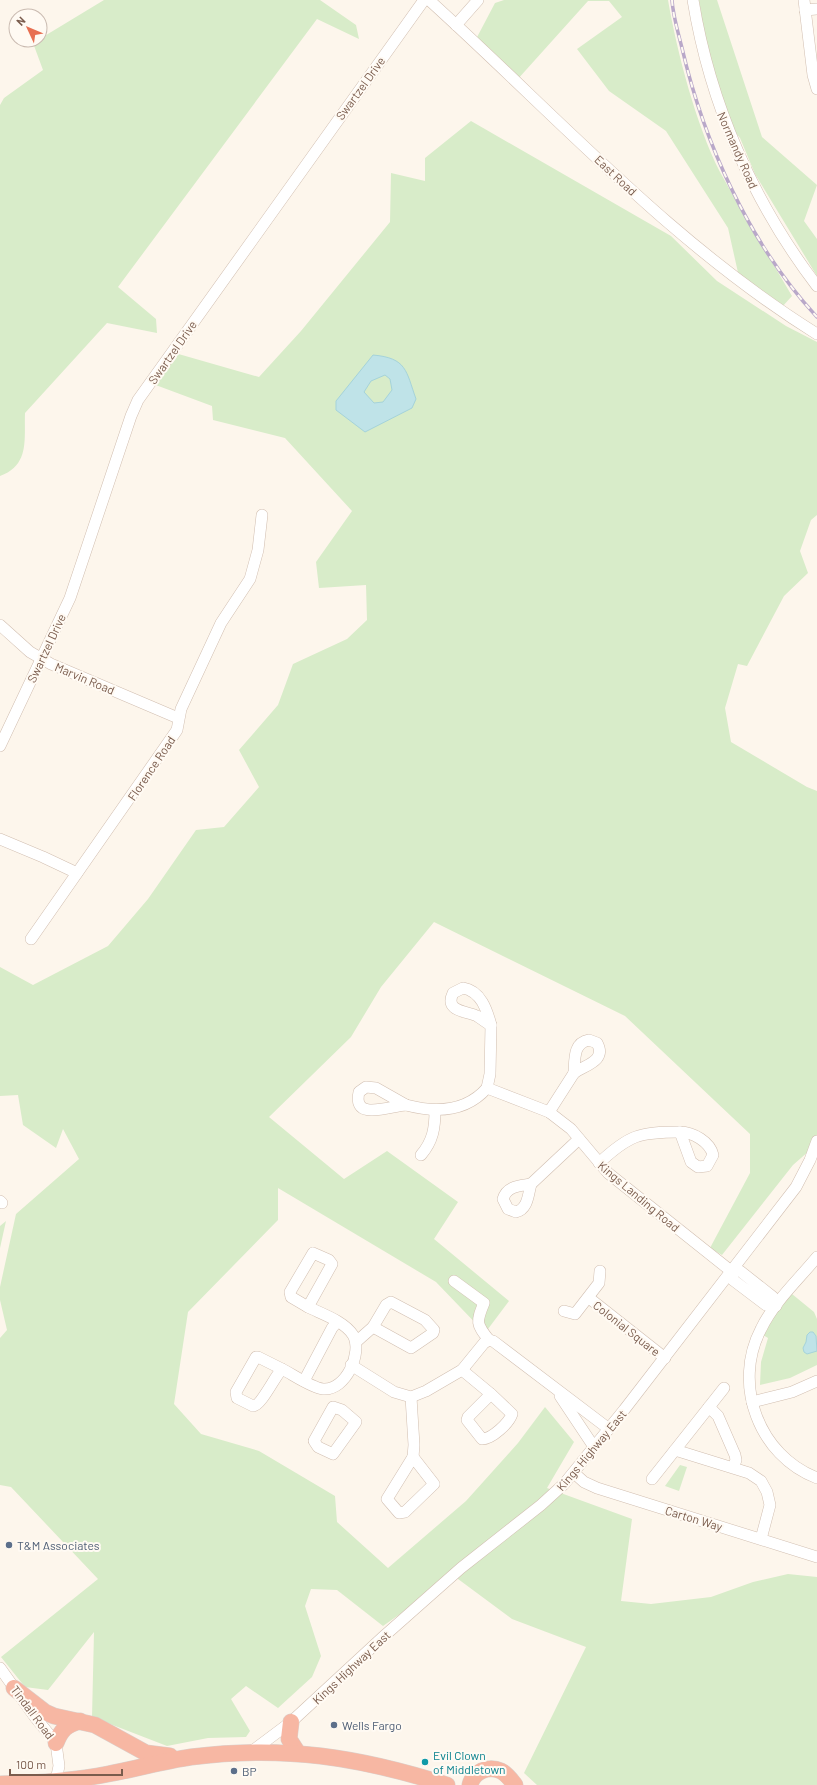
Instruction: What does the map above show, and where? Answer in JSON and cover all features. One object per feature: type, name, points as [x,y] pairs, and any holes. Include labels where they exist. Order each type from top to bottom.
[{"type":"highway","points":[[14,1688],[45,1712],[54,1716],[80,1721],[102,1728],[146,1752],[192,1757]]},
{"type":"highway","points":[[56,1743],[62,1729],[70,1724],[80,1721]]},
{"type":"highway","points":[[291,1722],[289,1739],[298,1753]]},
{"type":"highway","points":[[0,1784],[56,1784],[192,1757],[250,1752],[298,1753],[368,1763],[440,1784]]},
{"type":"highway","points":[[470,1785],[473,1777],[488,1768],[505,1773],[515,1785]]},
{"type":"street","name":"Swartzel Drive","points":[[0,746],[75,586],[131,416],[138,400],[424,0]]},
{"type":"street","name":"East Road","points":[[429,0],[679,232],[757,294],[817,334]]},
{"type":"street","points":[[456,25],[478,0]]},
{"type":"street","name":"Normandy Road","points":[[693,0],[706,63],[715,96],[739,154],[770,216],[817,286]]},
{"type":"street","points":[[817,9],[805,5],[813,75],[817,89]]},
{"type":"street","name":"Florence Road","points":[[31,939],[177,730],[178,718],[221,623],[250,578],[258,550],[262,514]]},
{"type":"street","name":"Marvin Road","points":[[0,626],[30,652],[41,658],[178,718]]},
{"type":"street","points":[[0,839],[77,873]]},
{"type":"street","points":[[406,1104],[436,1110],[447,1109],[465,1104],[479,1097],[487,1088],[490,1074],[490,1026]]},
{"type":"street","points":[[549,1112],[574,1073]]},
{"type":"street","name":"Kings Landing Road","points":[[487,1088],[549,1112],[571,1129],[599,1163],[626,1188],[731,1271],[740,1271],[773,1297],[776,1306]]},
{"type":"street","points":[[421,1155],[431,1143],[436,1110]]},
{"type":"street","points":[[599,1163],[616,1147],[630,1138],[653,1133],[680,1132]]},
{"type":"street","points":[[531,1184],[579,1139]]},
{"type":"street","name":"Kings Highway East","points":[[250,1752],[272,1738],[291,1722],[386,1634],[467,1563],[550,1498],[574,1473],[665,1358],[796,1187],[810,1160],[817,1141]]},
{"type":"street","points":[[282,1369],[256,1406],[250,1405],[236,1396],[236,1392],[258,1356],[324,1389],[336,1386],[342,1381],[352,1365],[356,1350],[356,1342],[352,1334],[337,1322],[308,1307],[291,1298],[290,1292],[310,1254],[316,1253],[331,1261],[332,1267],[308,1307]]},
{"type":"street","points":[[817,1257],[776,1306],[764,1323],[754,1346],[749,1375],[752,1402],[760,1426],[772,1444],[795,1467],[817,1478]]},
{"type":"street","points":[[564,1311],[575,1314],[589,1298],[599,1283],[600,1271]]},
{"type":"street","points":[[454,1281],[484,1303],[477,1319],[477,1324],[488,1340],[493,1341],[558,1392],[609,1429]]},
{"type":"street","name":"Colonial Square","points":[[589,1298],[665,1358]]},
{"type":"street","points":[[356,1342],[373,1327],[386,1305],[391,1302],[425,1320],[434,1330],[433,1333],[426,1339],[411,1348],[373,1327]]},
{"type":"street","points":[[304,1380],[332,1328],[337,1322]]},
{"type":"street","points":[[352,1365],[394,1392],[411,1396],[426,1391],[462,1370],[488,1340]]},
{"type":"street","points":[[462,1370],[491,1394]]},
{"type":"street","points":[[752,1402],[792,1392],[817,1381]]},
{"type":"street","points":[[329,1388],[333,1398],[333,1407]]},
{"type":"street","points":[[652,1479],[724,1388]]},
{"type":"street","points":[[558,1392],[594,1447]]},
{"type":"street","points":[[411,1396],[414,1445],[413,1457],[387,1499],[399,1513],[405,1512],[434,1484],[413,1457]]},
{"type":"street","points":[[709,1407],[718,1416],[735,1454],[733,1468]]},
{"type":"street","points":[[675,1450],[733,1468],[756,1477],[764,1484],[767,1492],[769,1509],[761,1539]]},
{"type":"street","name":"Carton Way","points":[[574,1473],[588,1484],[597,1488],[817,1556]]},
{"type":"street","name":"Tindall Road","points":[[0,1668],[34,1716],[56,1743],[59,1766],[56,1784]]},
{"type":"green space","points":[[104,0],[320,0],[356,25],[359,39],[317,19],[118,287],[156,319],[157,333],[107,323],[25,413],[25,441],[21,458],[10,471],[0,476],[0,105],[4,98],[43,70],[35,48],[48,48],[48,34]]},
{"type":"green space","points":[[504,0],[668,0],[688,88],[703,133],[720,172],[792,296],[782,307],[739,277],[728,228],[666,131],[609,91],[577,49],[622,17],[609,1],[588,1],[517,80],[475,41],[495,3]]},
{"type":"green space","points":[[699,0],[717,0],[762,137],[817,185],[804,221],[817,239],[817,276],[755,174],[740,138],[728,124],[704,33]]},
{"type":"green space","points":[[471,121],[671,236],[717,281],[786,326],[817,342],[817,515],[811,520],[800,551],[808,573],[784,596],[747,666],[738,664],[725,708],[731,742],[807,787],[817,791],[817,1144],[793,1165],[722,1255],[710,1248],[750,1173],[750,1134],[625,1016],[434,922],[381,987],[351,1037],[269,1117],[344,1179],[387,1151],[458,1202],[434,1239],[509,1301],[485,1333],[436,1282],[278,1188],[278,1220],[188,1312],[174,1404],[201,1434],[259,1451],[335,1496],[337,1522],[388,1568],[466,1501],[518,1443],[545,1407],[574,1442],[547,1488],[632,1519],[621,1601],[651,1604],[711,1597],[753,1582],[788,1574],[817,1577],[817,1785],[537,1785],[524,1773],[586,1647],[512,1619],[454,1576],[383,1626],[337,1590],[311,1589],[305,1606],[321,1656],[312,1677],[278,1708],[246,1686],[231,1699],[250,1731],[246,1737],[208,1738],[167,1746],[92,1717],[94,1632],[48,1690],[25,1687],[1,1657],[98,1579],[11,1487],[0,1485],[0,1338],[7,1330],[0,1300],[0,1287],[16,1214],[79,1159],[63,1129],[56,1148],[23,1125],[18,1095],[0,1096],[0,967],[33,985],[108,946],[148,899],[196,830],[224,827],[259,787],[239,750],[278,705],[293,664],[347,639],[367,620],[366,585],[319,588],[316,562],[352,511],[285,438],[213,420],[212,406],[153,384],[175,353],[259,377],[301,331],[390,222],[391,173],[425,181],[425,158]]},
{"type":"green space","points":[[6,1221],[0,1248],[0,1226]]},
{"type":"green space","points":[[792,1294],[814,1312],[817,1319],[817,1365],[790,1378],[760,1385],[761,1362],[768,1338],[763,1335],[778,1310]]},
{"type":"green space","points":[[680,1465],[687,1467],[679,1491],[665,1486]]},
{"type":"water","points":[[373,355],[393,359],[404,368],[416,399],[412,408],[365,432],[336,410],[336,401]],"holes":[[[385,375],[390,379],[392,390],[383,402],[374,403],[364,392],[371,381]]]},
{"type":"water","points":[[810,1332],[813,1332],[816,1336],[817,1351],[807,1354],[804,1352],[803,1348],[807,1335]]},
{"type":"railway","points":[[672,0],[673,12],[691,84],[717,156],[733,191],[771,258],[793,289],[817,317]]},
{"type":"place","name":"T&M Associates","points":[[9,1545]]},
{"type":"place","name":"Wells Fargo","points":[[334,1725]]},
{"type":"place","name":"Evil Clown of Middletown","points":[[425,1762]]},
{"type":"place","name":"BP","points":[[234,1771]]}]
